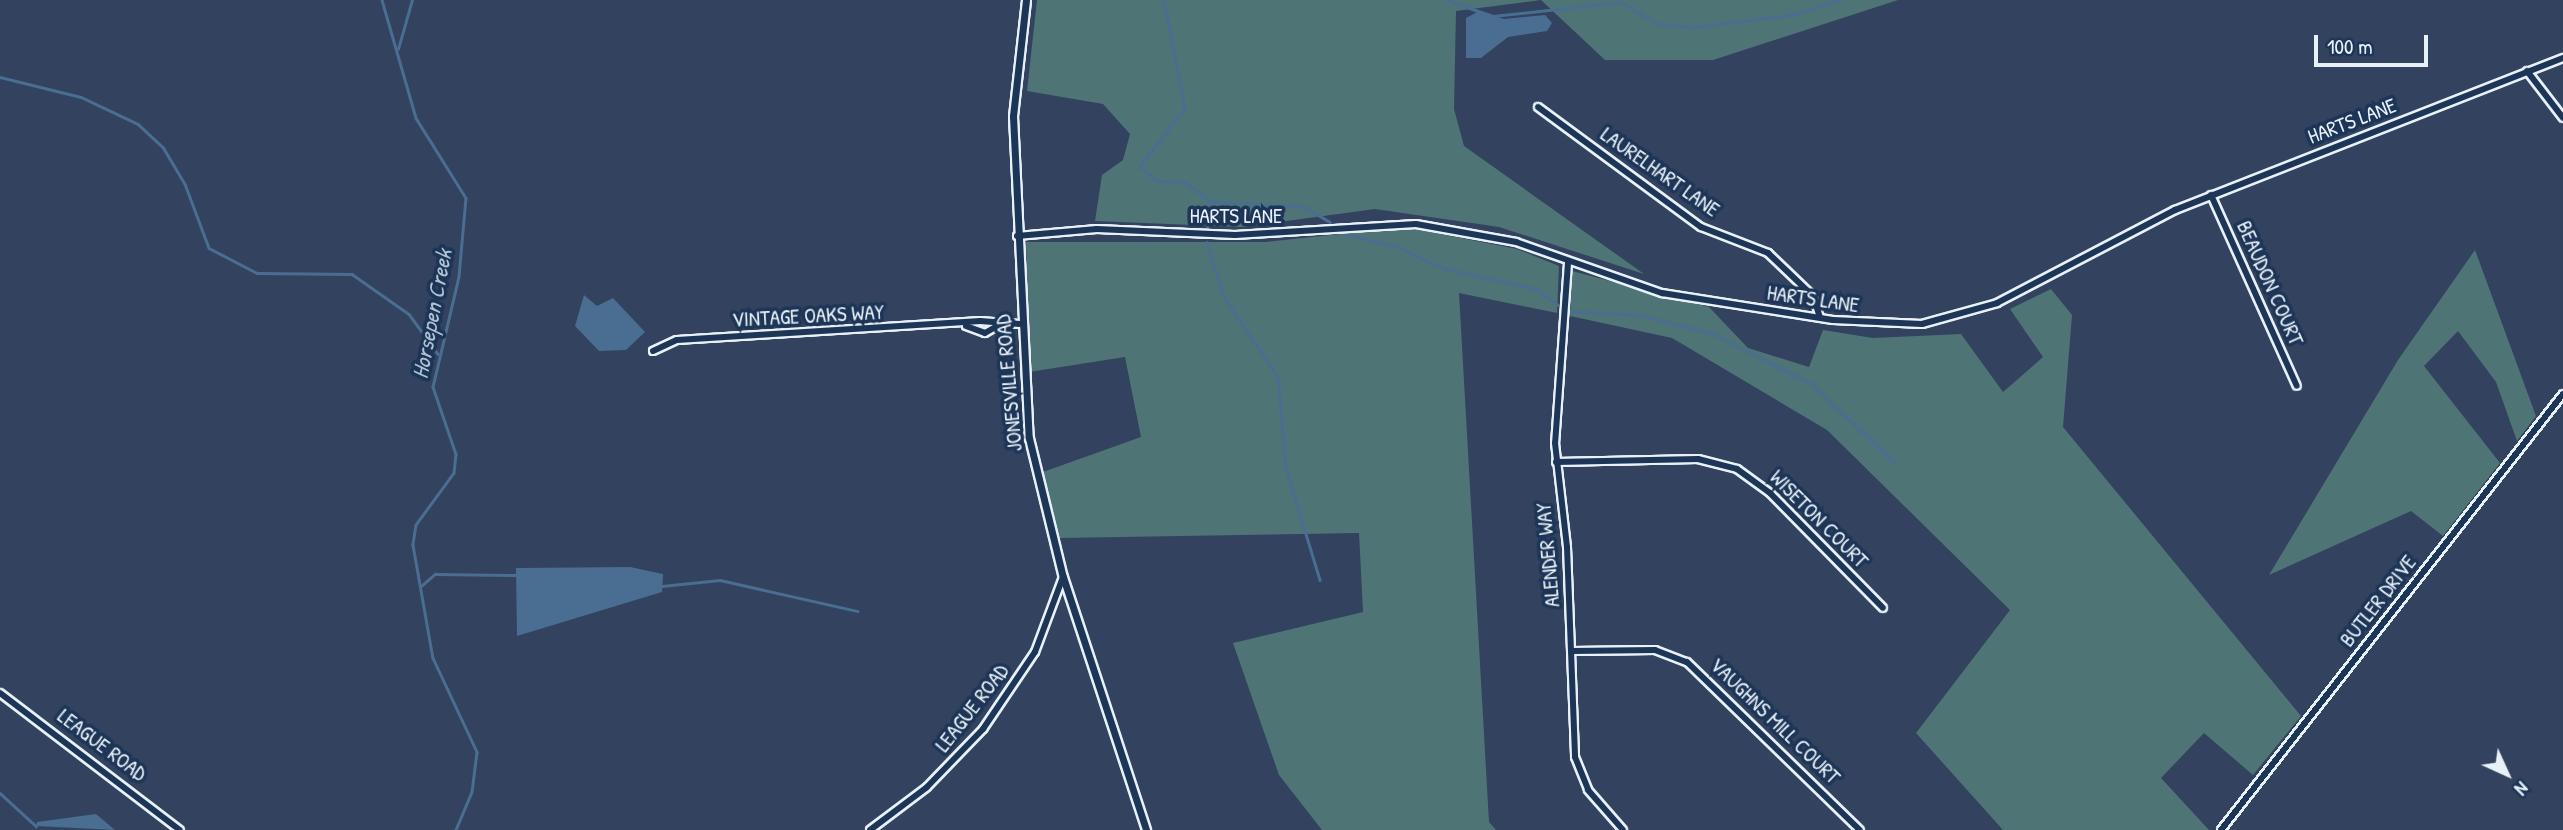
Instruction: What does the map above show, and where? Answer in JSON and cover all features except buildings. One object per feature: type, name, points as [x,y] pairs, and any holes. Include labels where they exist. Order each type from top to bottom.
[{"type":"street","name":"JONESVILLE ROAD","points":[[1026,4],[1013,116],[1020,324],[1029,438],[1063,577],[1146,830]]},
{"type":"street","name":"HARTS LANE","points":[[1017,236],[1097,229],[1293,233],[1395,222],[1494,236],[1662,293],[1820,318],[1905,325],[1975,312],[2211,195],[2563,58]]},
{"type":"street","points":[[2527,72],[2563,118]]},
{"type":"street","name":"LAURELHART LANE","points":[[1538,107],[1701,227],[1768,253],[1814,296],[1820,318]]},
{"type":"street","name":"BEAUDON COURT","points":[[2211,195],[2297,386]]},
{"type":"street","name":"ALENDER WAY","points":[[1568,263],[1556,462],[1572,651],[1577,765],[1594,799],[1623,830]]},
{"type":"street","name":"VINTAGE OAKS WAY","points":[[653,351],[677,340],[1020,324]]},
{"type":"street","name":"VINTAGE OAKS WAY","points":[[966,326],[985,333],[999,325]]},
{"type":"street","name":"BUTLER DRIVE","points":[[2221,830],[2563,394]]},
{"type":"street","name":"WISETON COURT","points":[[1556,462],[1689,458],[1737,468],[1770,493],[1883,608]]},
{"type":"street","name":"LEAGUE ROAD","points":[[870,830],[927,787],[984,729],[1035,652],[1063,577]]},
{"type":"street","name":"VAUGHNS MILL COURT","points":[[1572,651],[1655,650],[1687,662],[1860,830]]},
{"type":"street","name":"LEAGUE ROAD","points":[[0,693],[180,830]]},
{"type":"green space","points":[[1037,0],[1541,0],[1456,11],[1454,109],[1464,146],[1644,274],[1499,227],[1375,209],[1242,227],[1095,221],[1102,175],[1123,160],[1130,134],[1103,104],[1027,91]]},
{"type":"green space","points":[[1541,0],[1898,0],[1713,60],[1605,60]]},
{"type":"green space","points":[[1405,227],[1517,249],[1559,266],[1557,313],[1459,293],[1489,822],[1496,830],[1322,830],[1279,775],[1233,643],[1363,612],[1359,533],[1060,538],[1043,472],[1141,437],[1125,357],[1029,372],[1026,242],[1265,242]]},
{"type":"green space","points":[[2475,250],[2536,416],[2517,441],[2496,382],[2458,331],[2424,366],[2500,463],[2443,536],[2411,511],[2269,575],[2398,360]]},
{"type":"green space","points":[[1572,271],[1709,307],[1748,348],[1809,367],[1823,330],[1873,338],[1961,334],[2003,392],[2043,357],[2010,309],[2051,289],[2072,315],[2063,427],[2301,716],[2253,775],[2204,733],[2161,778],[2209,830],[2003,830],[1916,733],[2010,610],[1827,430],[1672,338],[1570,316]]},
{"type":"water","points":[[1479,11],[1504,19],[1545,15],[1552,23],[1547,31],[1508,37],[1481,58],[1466,58],[1466,18]]},
{"type":"water","points":[[584,295],[597,306],[613,298],[645,332],[626,350],[599,351],[575,326]]},
{"type":"water","points":[[630,567],[663,574],[662,592],[517,636],[516,568]]},
{"type":"water","points":[[96,814],[115,830],[36,826],[37,822]]},
{"type":"waterway","name":"Horsepen Creek","points":[[382,0],[416,118],[466,198],[459,277],[433,387],[456,454],[454,473],[416,525],[413,545],[433,658],[477,752],[472,792],[456,830]]},
{"type":"waterway","points":[[398,49],[412,0]]},
{"type":"waterway","points":[[1164,0],[1185,109],[1140,166],[1156,181],[1185,182],[1210,201],[1305,207],[1330,222]]},
{"type":"waterway","points":[[1446,0],[1493,16],[1621,2],[1658,24],[1695,27],[1790,15],[1840,0]]},
{"type":"waterway","points":[[0,77],[81,97],[138,124],[163,147],[185,184],[209,248],[257,273],[352,274],[409,314],[438,354]]},
{"type":"waterway","points":[[1207,229],[1210,201]]},
{"type":"waterway","points":[[1341,233],[1398,247],[1445,269],[1537,289],[1558,305]]},
{"type":"waterway","points":[[1207,242],[1223,295],[1278,377],[1286,468],[1320,580]]},
{"type":"waterway","points":[[1570,311],[1640,315],[1714,334],[1812,384],[1895,463]]},
{"type":"waterway","points":[[420,587],[435,574],[517,575]]},
{"type":"waterway","points":[[662,586],[720,580],[858,611]]},
{"type":"waterway","points":[[0,793],[36,826]]}]
